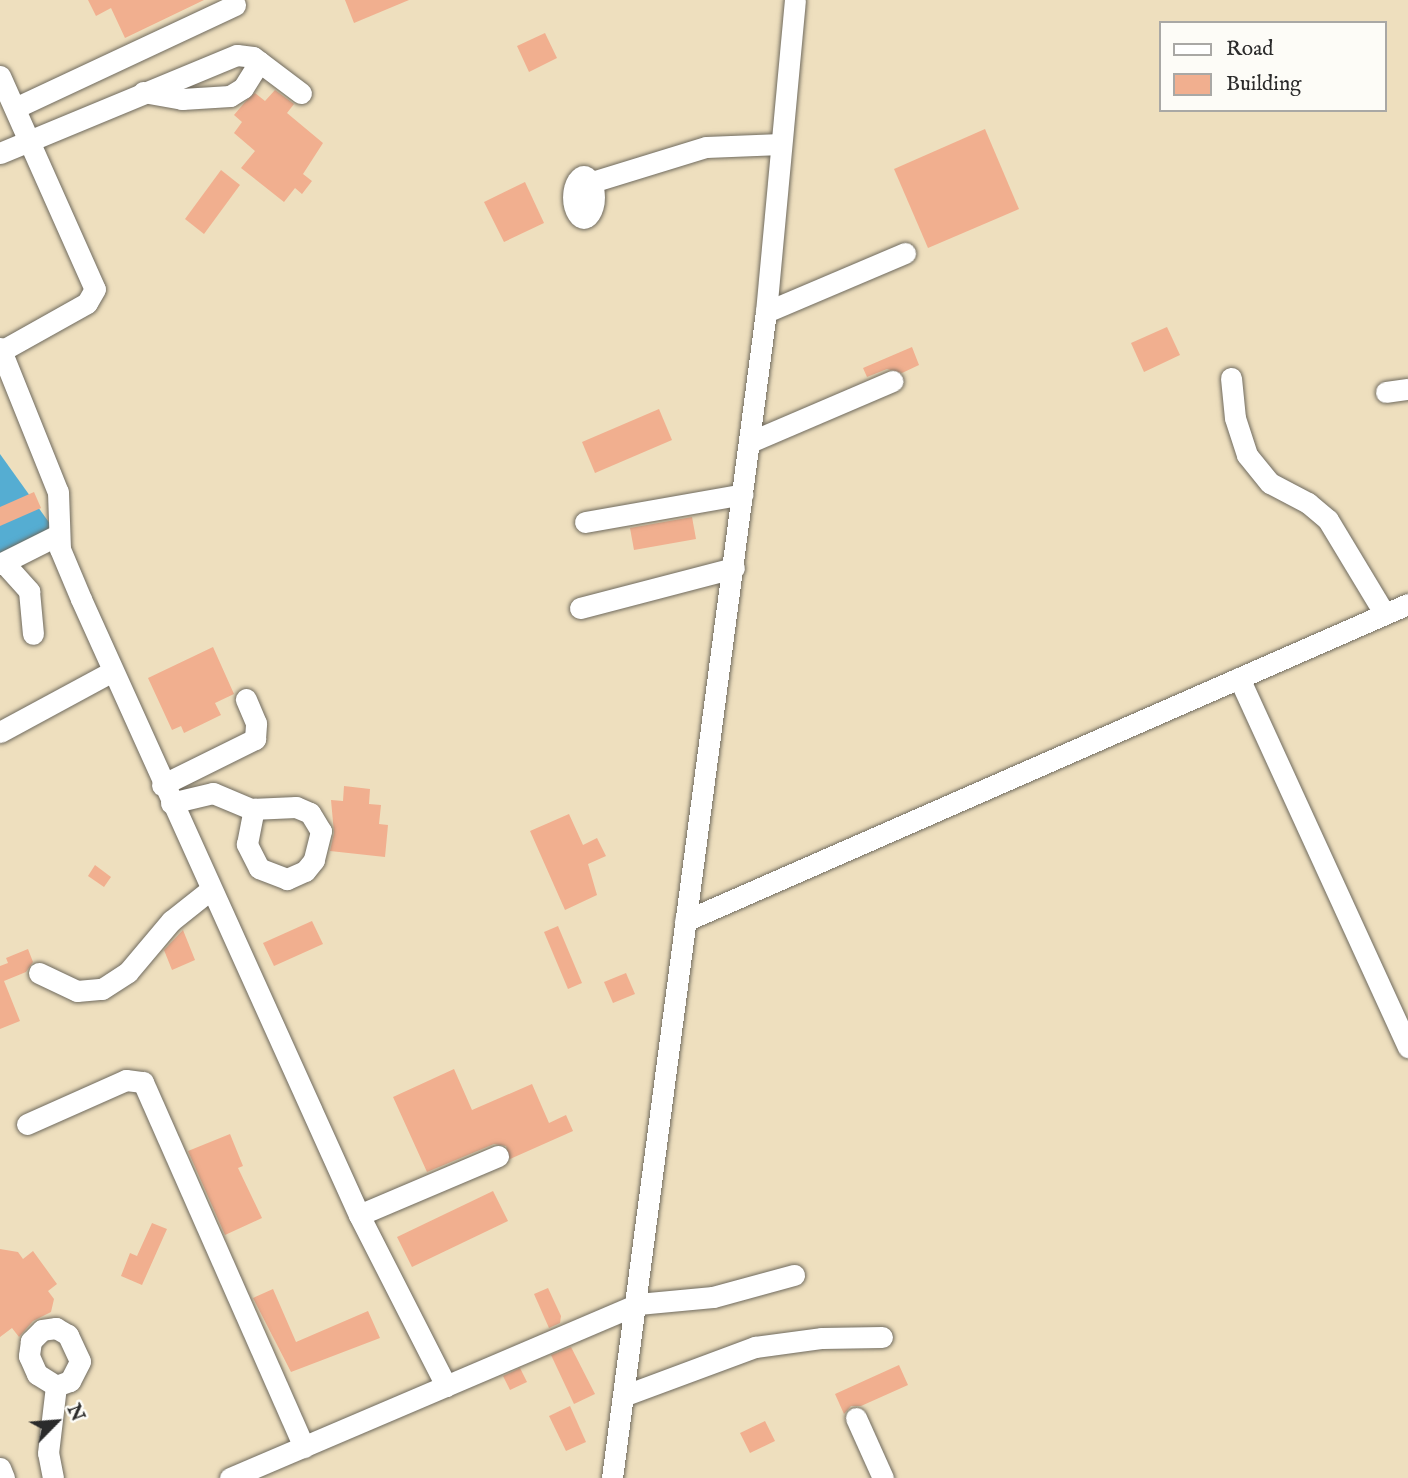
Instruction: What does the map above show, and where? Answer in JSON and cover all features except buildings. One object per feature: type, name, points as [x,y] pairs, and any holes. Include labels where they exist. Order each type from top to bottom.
[{"type":"street","points":[[612,1478],[638,1304],[685,921],[750,442],[766,312],[796,0]]},
{"type":"street","points":[[15,108],[234,5]]},
{"type":"street","points":[[0,153],[237,55],[260,62],[300,93]]},
{"type":"street","points":[[143,92],[182,99],[230,96],[243,88],[260,62]]},
{"type":"street","points":[[0,76],[95,289],[87,303],[0,349],[58,492],[58,534],[65,561],[210,890],[359,1215],[446,1386]]},
{"type":"street","points":[[592,182],[706,147],[781,144]]},
{"type":"street","points":[[766,312],[905,253]]},
{"type":"street","points":[[1231,378],[1236,418],[1247,455],[1270,483],[1308,503],[1328,520],[1384,613]]},
{"type":"street","points":[[750,442],[892,381]]},
{"type":"street","points":[[1386,392],[1408,389]]},
{"type":"street","points":[[584,522],[743,494]]},
{"type":"street","points":[[33,634],[29,591],[2,563],[58,534]]},
{"type":"street","points":[[580,608],[734,568]]},
{"type":"street","points":[[685,921],[1408,604]]},
{"type":"street","points":[[0,732],[113,671]]},
{"type":"street","points":[[1239,678],[1408,1048]]},
{"type":"street","points":[[167,794],[255,739],[256,723],[246,699]]},
{"type":"street","points":[[167,794],[213,793],[254,809]]},
{"type":"street","points":[[39,973],[77,991],[102,989],[128,972],[171,921],[210,890]]},
{"type":"street","points":[[26,1124],[126,1080],[143,1082],[304,1447]]},
{"type":"street","points":[[359,1215],[498,1156]]},
{"type":"street","points":[[230,1478],[638,1304],[713,1297],[794,1275]]},
{"type":"street","points":[[623,1396],[755,1347],[821,1338],[882,1337]]},
{"type":"street","points":[[52,1478],[48,1453],[57,1386]]},
{"type":"street","points":[[856,1418],[883,1478]]},
{"type":"street","points":[[0,1468],[4,1478]]},
{"type":"water","points":[[0,454],[58,535],[0,557]]}]
